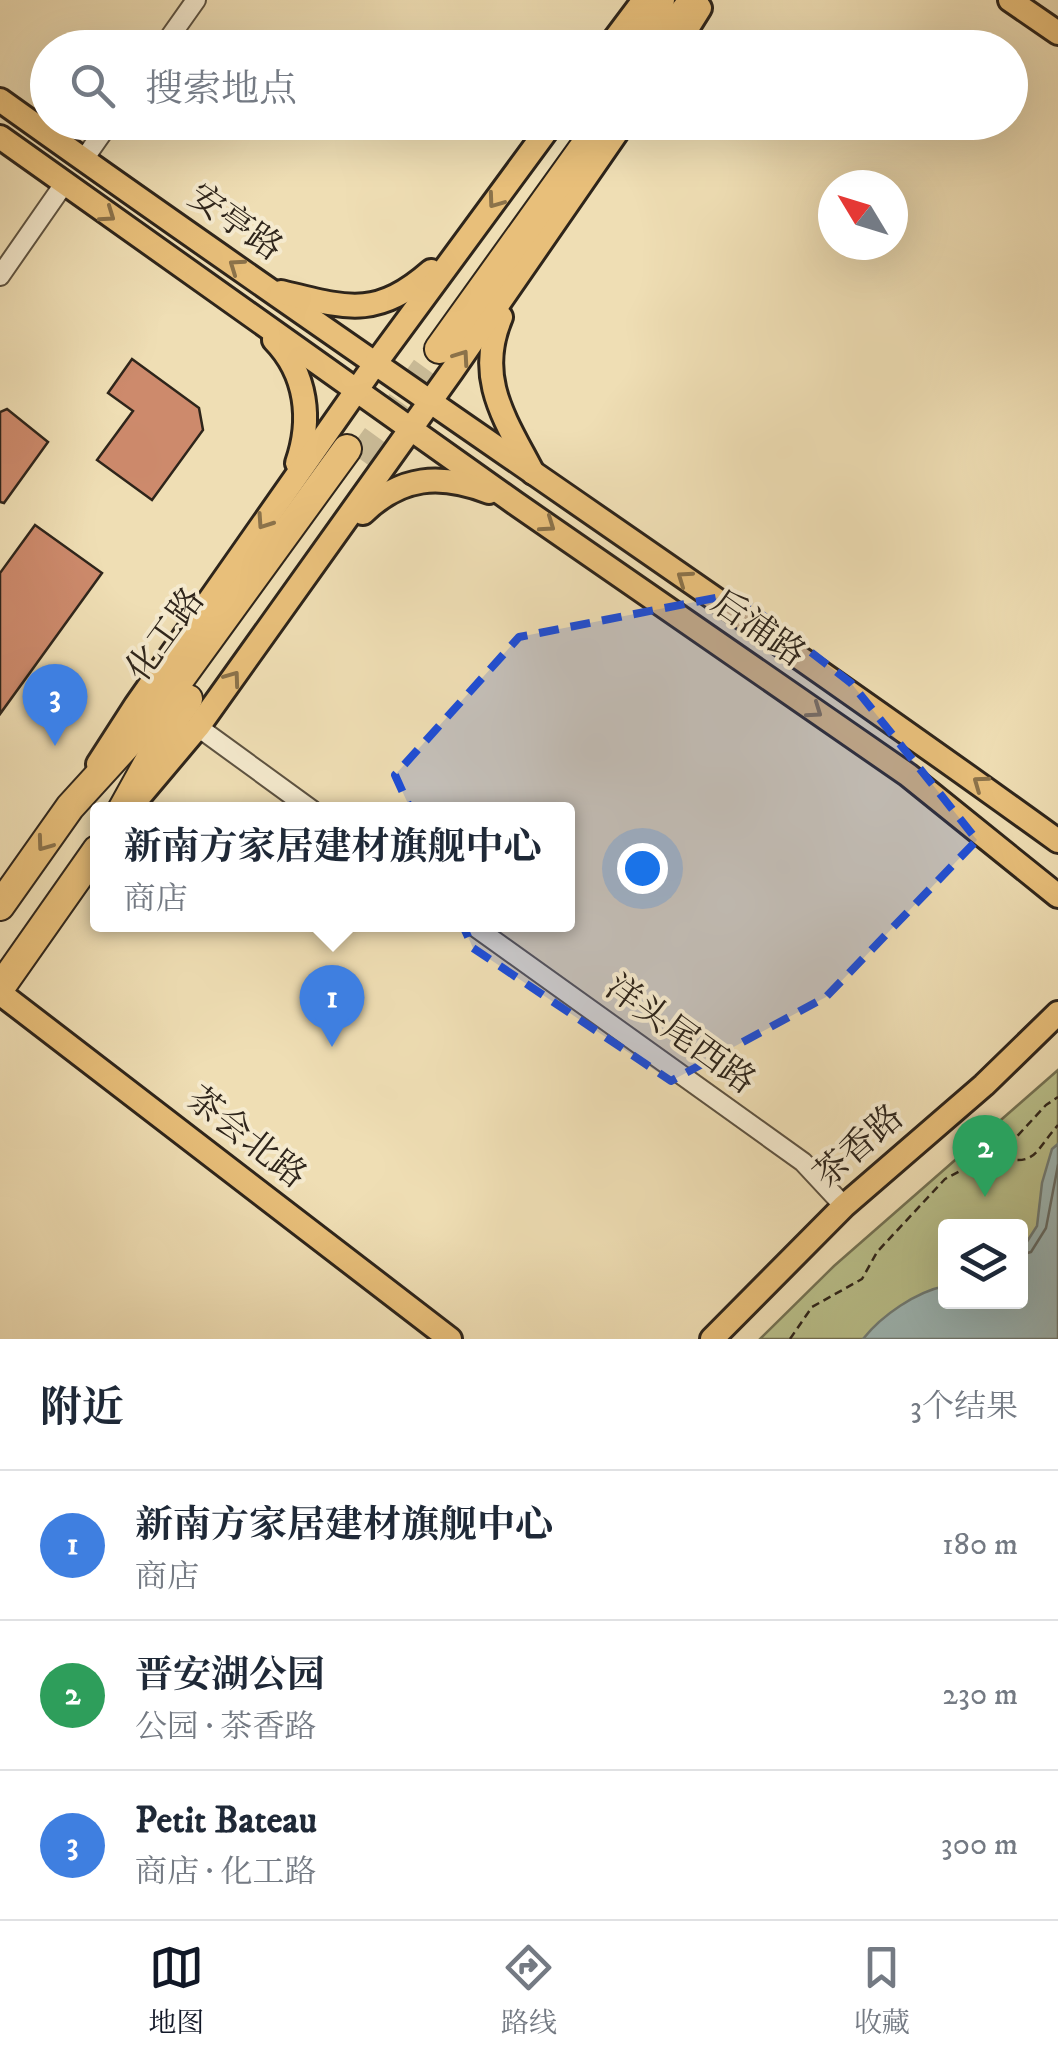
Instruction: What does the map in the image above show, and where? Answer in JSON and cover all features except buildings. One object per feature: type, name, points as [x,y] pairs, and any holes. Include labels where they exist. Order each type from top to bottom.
[{"type":"highway","points":[[642,30],[660,0]]},
{"type":"highway","points":[[567,140],[432,344],[588,140]]},
{"type":"highway","name":"化工路","points":[[0,906],[70,807],[153,716],[354,454],[168,727],[130,802]]},
{"type":"highway","points":[[0,990],[90,860]]},
{"type":"main road","points":[[622,30],[644,0]]},
{"type":"main road","points":[[692,14],[708,0]]},
{"type":"main road","points":[[1010,0],[1058,33]]},
{"type":"main road","points":[[1033,0],[1058,17]]},
{"type":"main road","name":"安亭路","points":[[0,100],[30,121]]},
{"type":"main road","name":"安亭路","points":[[0,137],[411,429]]},
{"type":"main road","name":"安亭路","points":[[57,140],[430,402]]},
{"type":"main road","points":[[70,807],[136,704],[356,390],[539,140]]},
{"type":"main road","points":[[133,802],[198,727],[612,140]]},
{"type":"main road","points":[[269,290],[343,305],[384,304],[405,294],[464,242]]},
{"type":"main road","points":[[518,276],[492,336],[490,381],[535,476]]},
{"type":"main road","points":[[250,316],[283,349],[302,390],[307,417],[302,447],[286,490]]},
{"type":"main road","name":"后浦路","points":[[430,402],[1058,841]]},
{"type":"main road","name":"后浦路","points":[[411,429],[908,775],[1058,896]]},
{"type":"main road","points":[[324,550],[381,495],[416,481],[457,483],[515,502]]},
{"type":"main road","name":"茶会北路","points":[[0,990],[450,1339]]},
{"type":"main road","name":"茶会北路","points":[[0,1012],[424,1339]]},
{"type":"main road","name":"茶香路","points":[[712,1339],[844,1206],[984,1085],[1058,1013]]},
{"type":"main road","name":"茶香路","points":[[730,1339],[859,1210],[999,1091],[1058,1034]]},
{"type":"street","points":[[175,30],[196,0]]},
{"type":"street","points":[[84,159],[97,140]]},
{"type":"street","points":[[0,276],[64,184]]},
{"type":"street","points":[[198,727],[301,802]]},
{"type":"street","name":"洋头尾西路","points":[[482,932],[803,1162],[844,1206]]},
{"type":"path","points":[[790,1339],[812,1306],[862,1279],[877,1252],[945,1179],[1010,1145],[1058,1097]]},
{"type":"path","points":[[990,1154],[1018,1162],[1036,1154],[1058,1125]]},
{"type":"highlighted area","points":[[735,594],[851,683],[977,840],[826,997],[671,1081],[473,948],[395,775],[519,637]]},
{"type":"green space","points":[[1058,1070],[1058,1339],[760,1339],[834,1266]]},
{"type":"water","points":[[1058,1144],[1058,1339],[863,1339],[900,1306],[938,1288],[938,1309],[1028,1309],[1028,1240],[1037,1226],[1042,1183],[1052,1149]]},
{"type":"tunnel","points":[[360,459],[439,349]]},
{"type":"place","name":"Petit Bateau","points":[[55,746]]},
{"type":"place","name":"新南方家居建材旗舰中心","points":[[332,1047]]},
{"type":"place","name":"晋安湖公园","points":[[985,1197]]}]
